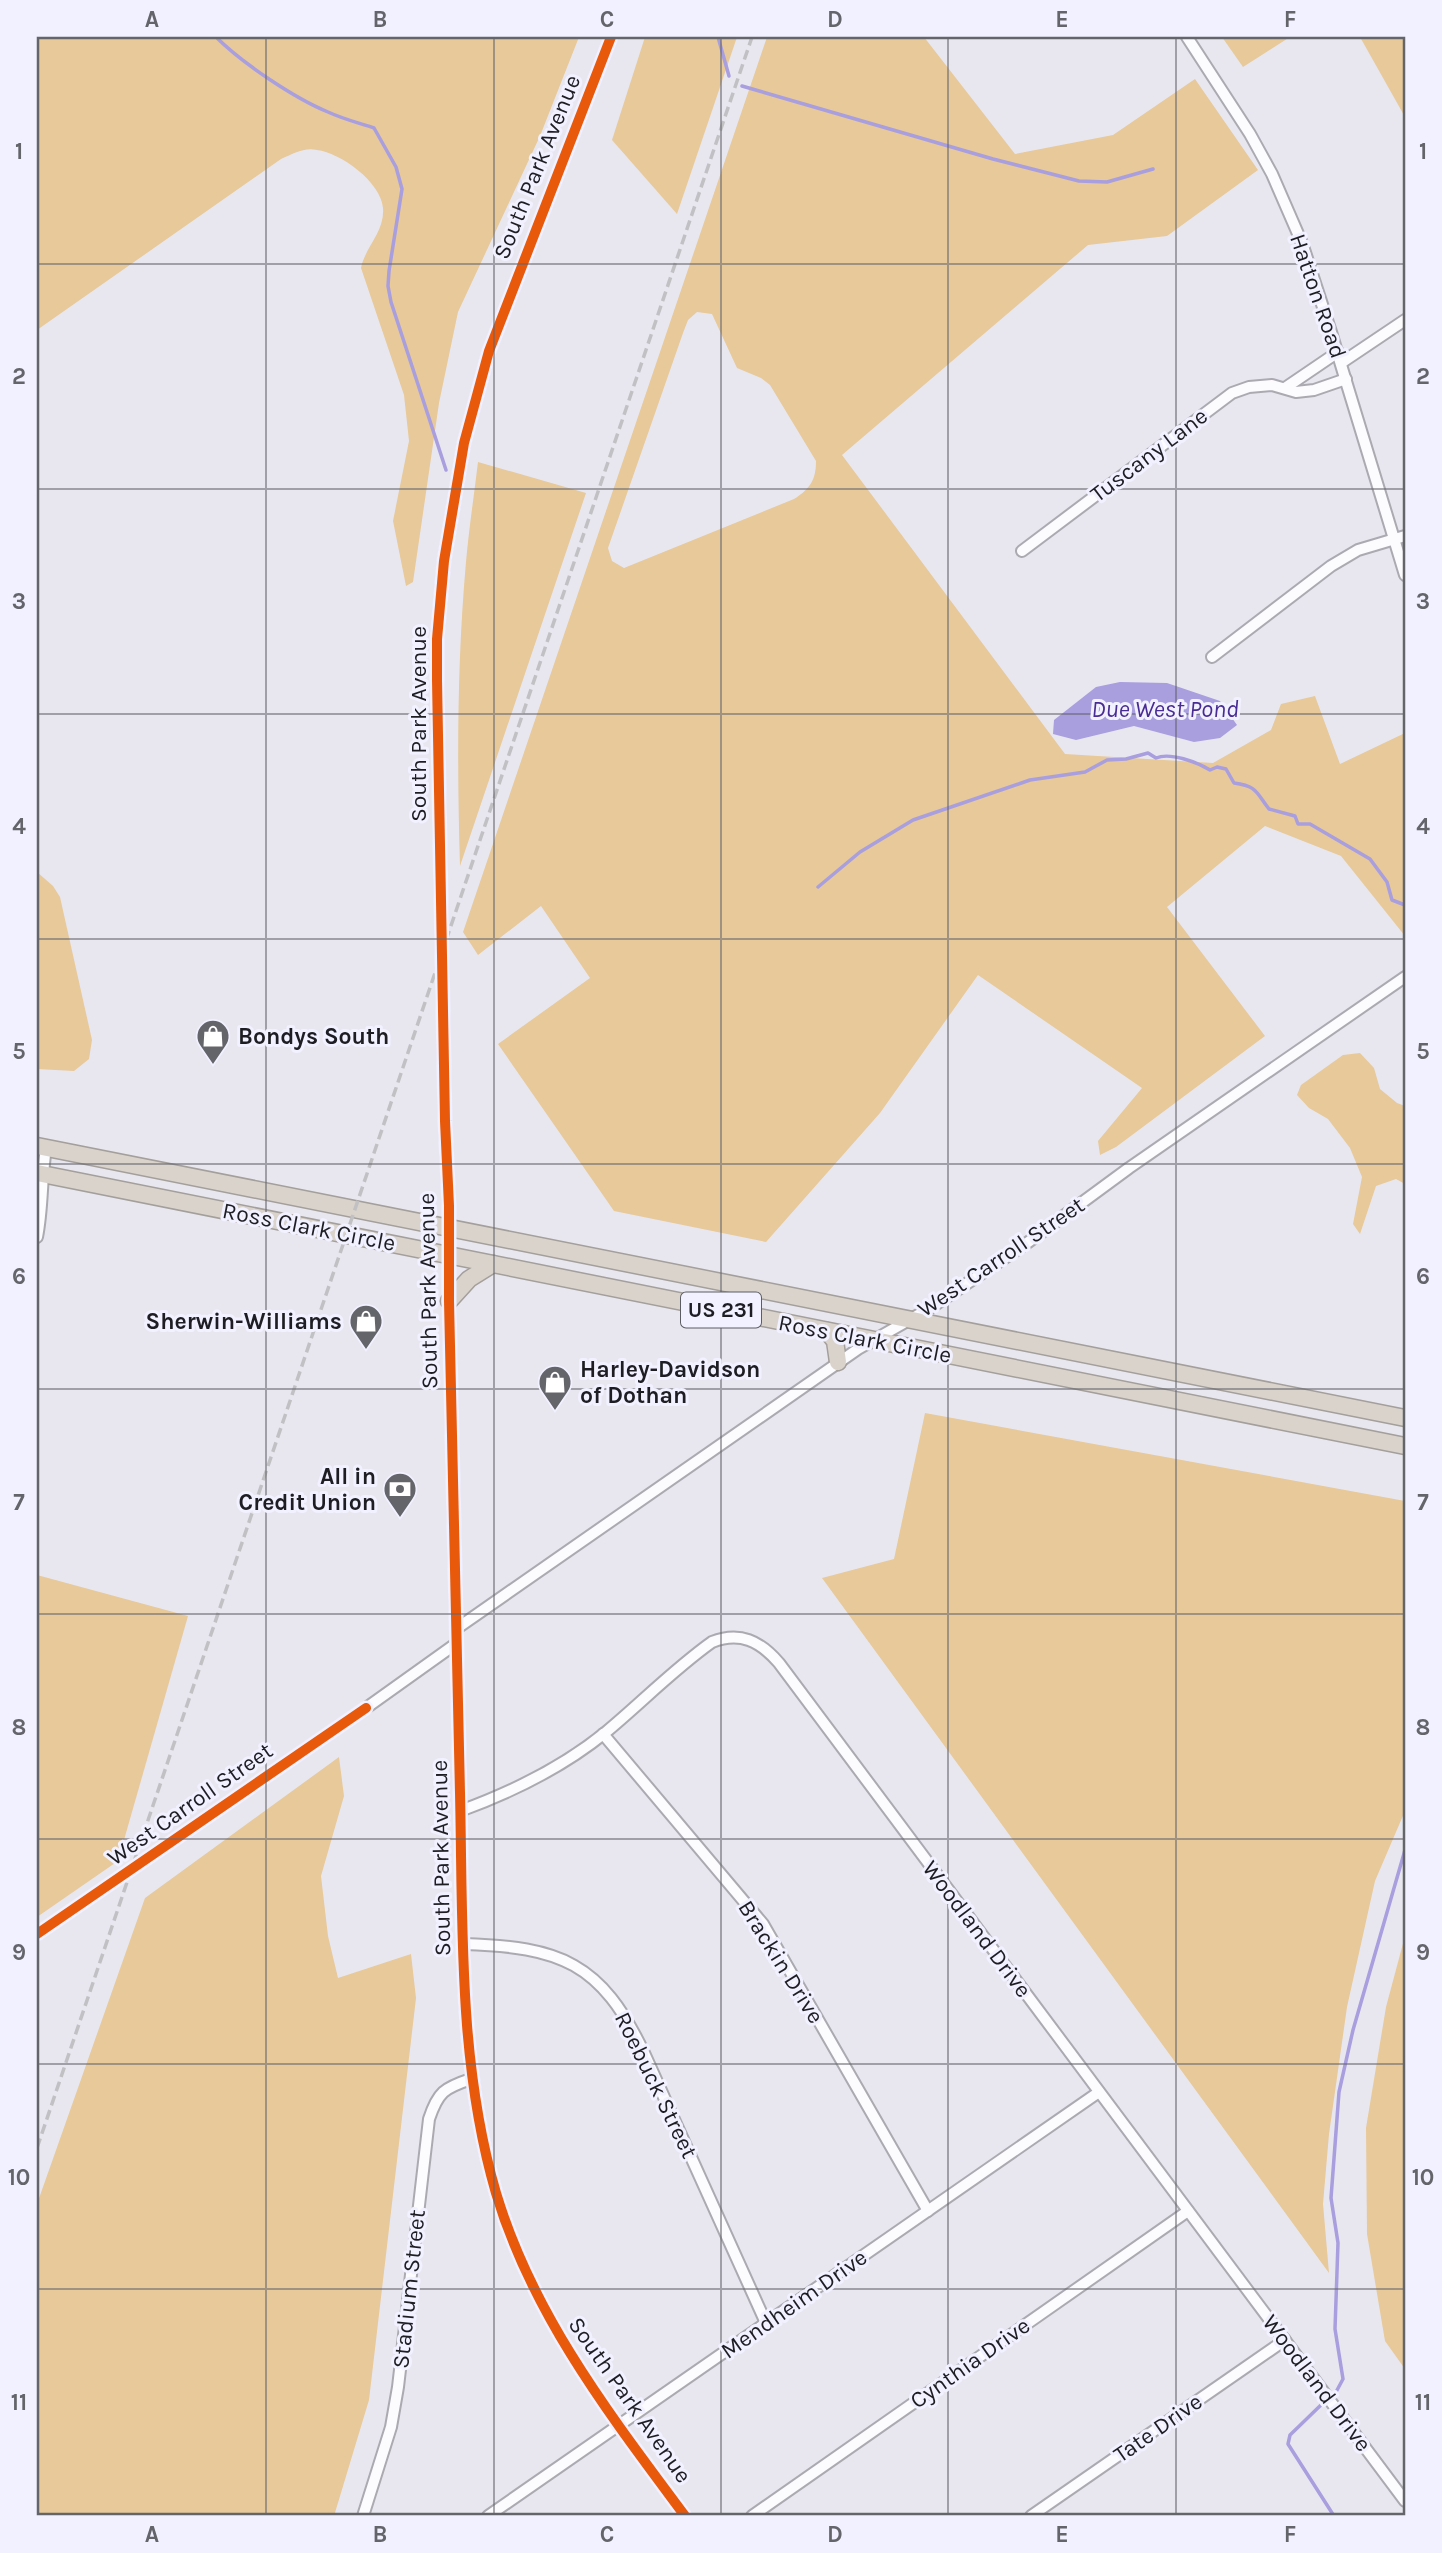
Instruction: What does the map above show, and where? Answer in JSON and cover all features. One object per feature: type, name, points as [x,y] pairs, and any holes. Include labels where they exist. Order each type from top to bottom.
[{"type":"highway","name":"Ross Clark Circle","points":[[41,1147],[1405,1418]]},
{"type":"highway","name":"Ross Clark Circle","points":[[39,1173],[1405,1446]]},
{"type":"highway","points":[[575,1281],[580,1254]]},
{"type":"highway","points":[[449,1301],[470,1279],[493,1264]]},
{"type":"highway","points":[[741,1314],[747,1287]]},
{"type":"highway","points":[[827,1331],[835,1341],[838,1362]]},
{"type":"highway","points":[[1352,1435],[1356,1408]]},
{"type":"street","name":"South Park Avenue","points":[[611,37],[489,351],[464,443],[446,549],[437,639],[444,1121],[449,1227],[460,1811],[471,2079],[496,2193],[531,2283],[566,2349],[618,2426],[685,2516]]},
{"type":"street","name":"Hatton Road","points":[[1187,37],[1234,107],[1272,174],[1302,243],[1400,538],[1405,575]]},
{"type":"street","points":[[1285,388],[1405,320]]},
{"type":"street","name":"Tuscany Lane","points":[[1022,551],[1232,393],[1249,387],[1272,385],[1296,392],[1314,390],[1346,379]]},
{"type":"street","points":[[1212,657],[1331,566],[1358,550],[1400,538]]},
{"type":"street","name":"West Carroll Street","points":[[456,1629],[838,1362],[911,1319],[1027,1243],[1129,1168],[1405,977]]},
{"type":"street","points":[[37,1237],[43,1207],[39,1173],[41,1147]]},
{"type":"street","name":"Woodland Drive","points":[[460,1811],[524,1785],[603,1734],[712,1642],[732,1637],[744,1638],[764,1647],[779,1663],[1405,2501]]},
{"type":"street","name":"West Carroll Street","points":[[37,1934],[457,1643]]},
{"type":"street","name":"Brackin Drive","points":[[603,1734],[763,1924],[928,2211]]},
{"type":"street","name":"Roebuck Street","points":[[464,1944],[508,1945],[552,1955],[588,1975],[615,2001],[644,2053],[766,2323]]},
{"type":"street","name":"Stadium Street","points":[[363,2516],[391,2427],[398,2387],[429,2119],[442,2092],[471,2079]]},
{"type":"street","name":"Mendheim Drive","points":[[488,2516],[1099,2092]]},
{"type":"street","name":"Cynthia Drive","points":[[752,2516],[1188,2210]]},
{"type":"street","name":"Tate Drive","points":[[1031,2516],[1284,2340]]},
{"type":"shaded area","points":[[37,37],[579,37],[540,136],[458,312],[439,403],[413,582],[406,586],[393,521],[409,441],[404,395],[361,268],[383,217],[381,198],[375,188],[358,170],[327,152],[312,149],[294,153],[281,159],[37,330]]},
{"type":"shaded area","points":[[645,37],[737,37],[677,214],[612,140]]},
{"type":"shaded area","points":[[767,37],[924,37],[1015,154],[1113,135],[1195,79],[1258,170],[1167,236],[1088,245],[842,455],[1065,754],[1213,763],[1271,730],[1281,704],[1315,696],[1340,764],[1405,733],[1405,936],[1341,856],[1265,826],[1167,907],[1265,1036],[1116,1147],[1100,1155],[1098,1141],[1142,1088],[978,975],[880,1113],[766,1242],[614,1211],[498,1044],[590,978],[541,906],[478,955],[463,932]],"holes":[[[697,312],[712,314],[737,368],[761,378],[770,385],[816,461],[815,474],[808,488],[794,499],[624,568],[612,561],[608,548],[688,320]]]},
{"type":"shaded area","points":[[1222,37],[1290,37],[1243,67]]},
{"type":"shaded area","points":[[1360,37],[1405,37],[1405,117]]},
{"type":"shaded area","points":[[478,462],[586,493],[460,866],[459,676],[466,562]]},
{"type":"shaded area","points":[[37,872],[53,886],[60,897],[92,1040],[89,1059],[74,1071],[37,1069]]},
{"type":"shaded area","points":[[1360,1053],[1374,1068],[1380,1089],[1405,1106],[1405,1184],[1396,1179],[1376,1186],[1360,1234],[1353,1224],[1362,1177],[1350,1148],[1328,1119],[1309,1108],[1297,1095],[1301,1085],[1343,1055]]},
{"type":"shaded area","points":[[925,1413],[1405,1501],[1405,1811],[1375,1881],[1347,2007],[1329,2134],[1323,2204],[1329,2273],[822,1578],[894,1559]]},
{"type":"shaded area","points":[[37,1575],[188,1616],[118,1861],[37,1917]]},
{"type":"shaded area","points":[[339,1757],[344,1796],[321,1876],[328,1936],[338,1978],[411,1954],[416,1998],[369,2400],[334,2516],[37,2516],[37,2204],[145,1898]]},
{"type":"shaded area","points":[[1405,1936],[1405,2369],[1385,2341],[1367,2234],[1366,2128],[1386,2007]]},
{"type":"water","name":"Due West Pond","points":[[1120,682],[1167,683],[1220,701],[1237,725],[1220,738],[1194,742],[1134,726],[1076,740],[1053,734],[1054,720],[1096,687]]},
{"type":"waterway","points":[[216,37],[284,89],[314,106],[374,128],[396,167],[402,189],[388,286],[446,470]]},
{"type":"waterway","points":[[718,37],[729,76]]},
{"type":"waterway","points":[[742,86],[993,159],[1079,181],[1107,182],[1153,169]]},
{"type":"waterway","points":[[818,887],[860,852],[913,820],[1030,780],[1085,772],[1107,760],[1126,759],[1148,753],[1156,758],[1169,756],[1183,759],[1210,770],[1217,767],[1226,769],[1234,783],[1252,788],[1269,809],[1295,816],[1298,824],[1310,824],[1370,859],[1387,882],[1392,900],[1405,905]]},
{"type":"waterway","points":[[1336,2392],[1343,2379],[1335,2329],[1338,2243],[1331,2198],[1339,2092],[1353,2030],[1405,1850]]},
{"type":"waterway","points":[[1322,2404],[1290,2435],[1288,2444],[1334,2516]]},
{"type":"railway","points":[[37,2148],[752,37]]},
{"type":"cycle path","points":[[611,37],[489,351],[464,443],[444,561],[437,639],[463,1944],[475,2094],[496,2193],[512,2238],[552,2323],[576,2363],[685,2516]]},
{"type":"cycle path","points":[[37,1934],[366,1708]]},
{"type":"place","name":"Bondys South","points":[[213,1066]]},
{"type":"place","name":"Sherwin-Williams","points":[[366,1351]]},
{"type":"place","name":"Harley-Davidson of Dothan","points":[[555,1412]]},
{"type":"place","name":"All in Credit Union","points":[[400,1519]]}]
